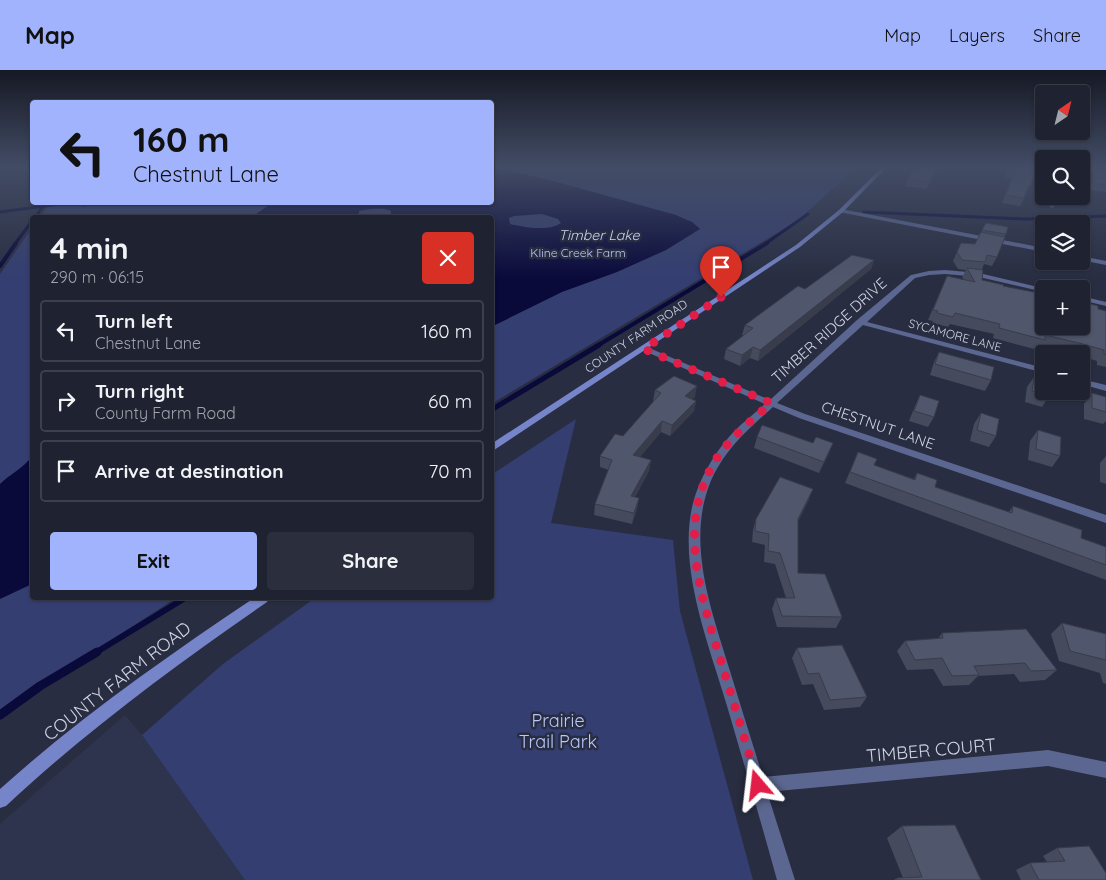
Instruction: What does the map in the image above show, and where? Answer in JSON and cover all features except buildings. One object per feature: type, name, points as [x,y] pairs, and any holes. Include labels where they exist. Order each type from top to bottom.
[{"type":"main road","name":"COUNTY FARM ROAD","points":[[494,447],[798,246],[848,204]]},
{"type":"main road","name":"COUNTY FARM ROAD","points":[[0,800],[86,725],[150,675],[260,600]]},
{"type":"street","points":[[841,211],[1035,248]]},
{"type":"street","points":[[1090,260],[1106,263]]},
{"type":"street","name":"TIMBER RIDGE DRIVE","points":[[786,880],[708,616],[698,576],[694,540],[696,510],[710,469],[732,439],[913,276],[944,272],[982,276],[1035,288]]},
{"type":"street","points":[[1090,300],[1106,304]]},
{"type":"street","name":"SYCAMORE LANE","points":[[860,322],[1035,369]]},
{"type":"street","name":"CHESTNUT LANE","points":[[644,349],[771,403],[1106,519]]},
{"type":"street","points":[[1090,384],[1106,388]]},
{"type":"street","name":"TIMBER COURT","points":[[758,785],[1048,758],[1106,770]]},
{"type":"shaded area","points":[[125,715],[142,735],[245,880],[0,880],[0,824]]},
{"type":"green space","name":"Kline Creek Farm","points":[[816,204],[797,221],[494,402],[494,215],[42,215],[48,205]]},
{"type":"green space","points":[[30,231],[30,600],[173,600],[27,695],[0,718],[0,274]]},
{"type":"green space","name":"Prairie Trail Park","points":[[576,419],[551,523],[673,540],[680,611],[753,880],[245,880],[142,735],[223,664],[312,600],[494,600],[494,473]]},
{"type":"water","name":"Timber Lake","points":[[636,204],[676,215],[692,222],[700,229],[666,250],[617,272],[562,292],[494,326],[494,215],[388,215],[391,214],[391,211],[371,209],[359,211],[358,215],[255,215],[269,205]],"holes":[[[542,214],[558,219],[561,223],[556,226],[536,228],[510,224],[509,218]]]},
{"type":"water","points":[[30,458],[30,585],[0,599],[0,484]]},
{"type":"waterway","points":[[43,206],[52,205]]},
{"type":"waterway","points":[[0,212],[43,206]]},
{"type":"waterway","points":[[37,215],[43,206]]},
{"type":"waterway","points":[[864,212],[1025,219],[1106,216]]},
{"type":"waterway","points":[[765,244],[808,214]]},
{"type":"waterway","points":[[15,244],[30,224]]},
{"type":"waterway","points":[[0,266],[16,243]]},
{"type":"waterway","points":[[597,346],[767,243]]},
{"type":"waterway","points":[[494,408],[599,345]]},
{"type":"waterway","points":[[95,653],[182,600]]},
{"type":"waterway","points":[[0,715],[40,686],[97,652]]},
{"type":"route","points":[[721,297],[644,349],[771,403],[732,439],[710,469],[696,510],[694,540],[698,576],[708,616],[758,785]]}]
